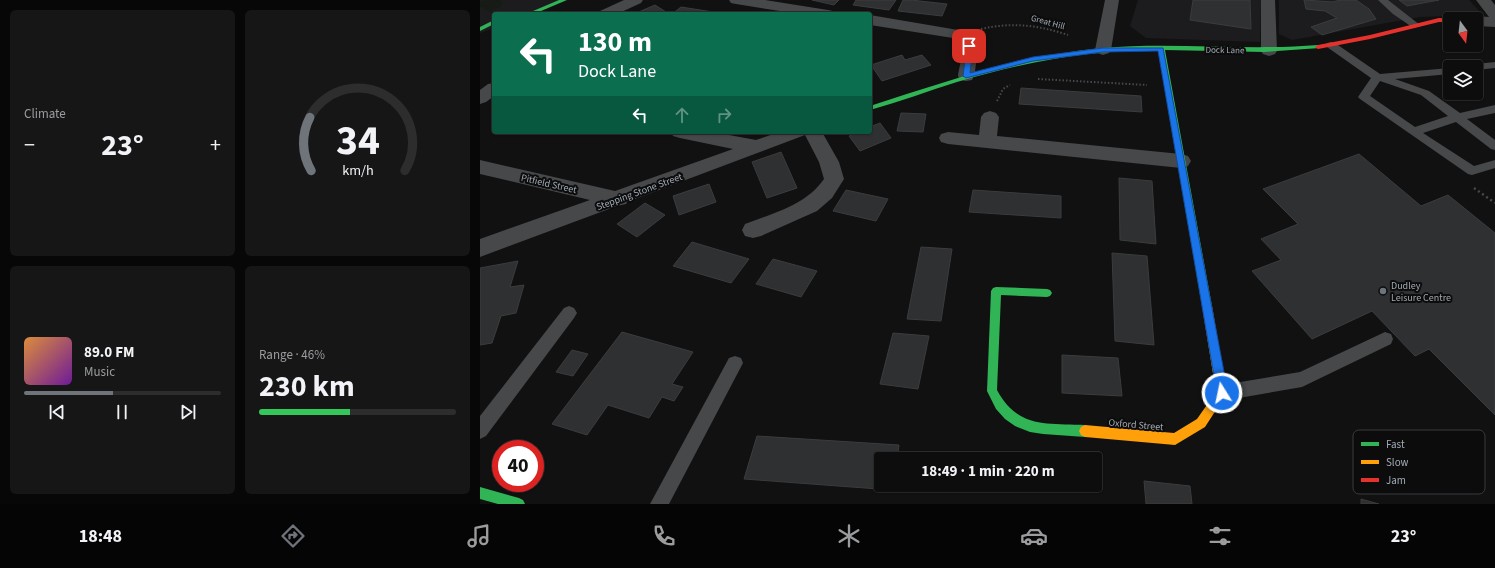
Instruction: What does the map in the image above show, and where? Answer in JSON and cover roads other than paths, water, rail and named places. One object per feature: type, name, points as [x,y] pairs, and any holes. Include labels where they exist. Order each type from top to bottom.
[{"type":"street","points":[[528,9],[564,0]]},
{"type":"street","points":[[609,12],[636,0]]},
{"type":"street","points":[[736,0],[815,12]]},
{"type":"street","points":[[1103,50],[1112,0]]},
{"type":"street","points":[[1268,0],[1269,51]]},
{"type":"street","points":[[1487,1],[1495,15]]},
{"type":"street","points":[[872,20],[958,34],[965,38],[969,46],[966,76],[872,107]]},
{"type":"street","name":"Dock Lane","points":[[966,76],[1033,59],[1103,50],[1161,49],[1269,51],[1300,49],[1331,45],[1415,25],[1443,20]]},
{"type":"street","points":[[1483,21],[1495,22]]},
{"type":"street","points":[[480,29],[492,23]]},
{"type":"street","points":[[480,33],[492,29]]},
{"type":"street","points":[[1161,49],[1222,393]]},
{"type":"street","points":[[987,142],[990,117]]},
{"type":"street","points":[[691,134],[759,147]]},
{"type":"street","name":"Stepping Stone Street","points":[[480,248],[793,134]]},
{"type":"street","points":[[753,230],[810,206],[825,193],[834,179],[829,162],[814,134]]},
{"type":"street","points":[[948,138],[1181,161]]},
{"type":"street","name":"Pitfield Street","points":[[480,167],[618,198]]},
{"type":"street","name":"Oxford Street","points":[[1047,293],[996,291],[992,391],[997,406],[1009,418],[1024,426],[1175,439],[1201,424],[1222,393]]},
{"type":"street","points":[[480,493],[518,504]]},
{"type":"lane","points":[[1383,0],[1396,12],[1415,25]]},
{"type":"lane","points":[[1331,45],[1377,77],[1425,93],[1456,118],[1495,146]]},
{"type":"lane","points":[[1483,66],[1495,65]]},
{"type":"lane","points":[[1377,77],[1443,72]]},
{"type":"lane","points":[[1377,77],[1364,97],[1472,171],[1495,164]]},
{"type":"lane","points":[[1413,132],[1456,118],[1495,109]]},
{"type":"lane","points":[[480,430],[569,313]]},
{"type":"lane","points":[[1222,393],[1302,379],[1385,339]]},
{"type":"lane","points":[[659,504],[735,363]]},
{"type":"place","name":"Dudley Leisure Centre","points":[[1383,291]]}]
